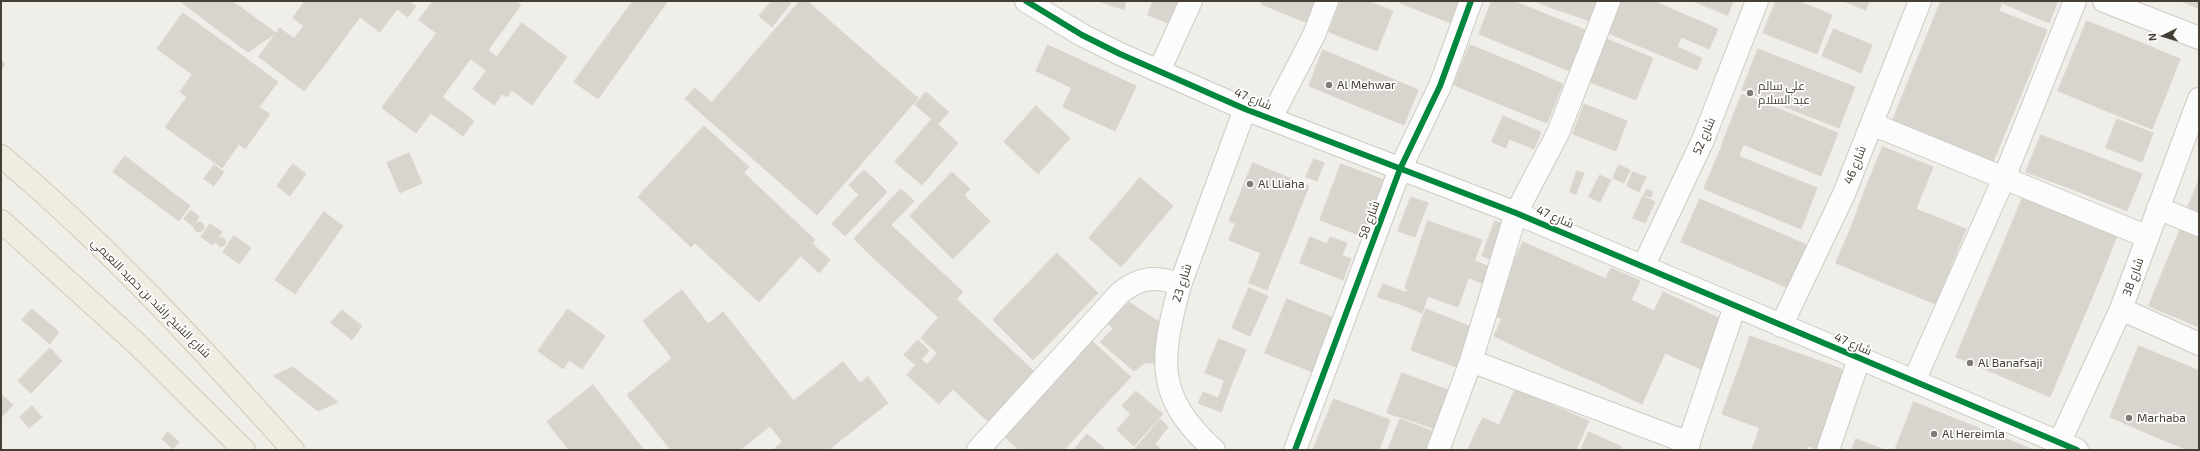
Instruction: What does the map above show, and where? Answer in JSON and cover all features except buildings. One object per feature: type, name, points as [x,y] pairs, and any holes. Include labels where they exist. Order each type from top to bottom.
[{"type":"main road","name":"شارع الشيخ راشد بن حميد النعيمي","points":[[1,156],[66,213],[178,324],[292,450]]},
{"type":"main road","points":[[1,221],[136,342],[244,450]]},
{"type":"street","name":"شارع 47","points":[[1026,1],[1048,7],[1088,38],[1246,109],[1516,212],[2064,447]]},
{"type":"street","points":[[1159,71],[1191,1]]},
{"type":"street","points":[[1271,118],[1314,35],[1327,1]]},
{"type":"street","name":"شارع 58","points":[[1295,450],[1400,169],[1440,86],[1471,1]]},
{"type":"street","points":[[1438,450],[1471,360],[1516,212],[1558,133],[1609,1]]},
{"type":"street","name":"شارع 52","points":[[1643,267],[1703,140],[1757,1]]},
{"type":"street","name":"شارع 46","points":[[1781,326],[1844,194],[1920,1]]},
{"type":"street","points":[[1914,382],[2004,178],[2075,1]]},
{"type":"street","points":[[2104,1],[2199,38]]},
{"type":"street","name":"شارع 38","points":[[2064,447],[2121,309],[2198,104]]},
{"type":"street","name":"شارع 23","points":[[1214,450],[1191,428],[1180,413],[1172,397],[1166,379],[1167,342],[1180,285],[1246,109]]},
{"type":"street","points":[[1872,124],[2148,237]]},
{"type":"street","points":[[2158,208],[2199,225]]},
{"type":"street","points":[[978,450],[1120,293],[1130,284],[1142,279],[1155,278],[1168,280],[1180,285]]},
{"type":"street","points":[[1471,360],[1688,447],[1735,306]]},
{"type":"street","points":[[2121,309],[2199,344]]},
{"type":"street","points":[[1828,450],[1859,359]]},
{"type":"cycle path","points":[[1026,1],[1082,35],[1120,54],[1245,109],[1516,213],[2077,450]]},
{"type":"cycle path","points":[[1295,450],[1400,169],[1440,86],[1471,1]]},
{"type":"place","name":"Al Mehwar","points":[[1329,85]]},
{"type":"place","name":"علي سالم عبد السلام","points":[[1750,93]]},
{"type":"place","name":"Al Lliaha","points":[[1250,184]]},
{"type":"place","name":"Al Banafsaji","points":[[1970,363]]},
{"type":"place","name":"Marhaba","points":[[2129,418]]},
{"type":"place","name":"Al Hereimla","points":[[1934,434]]}]
